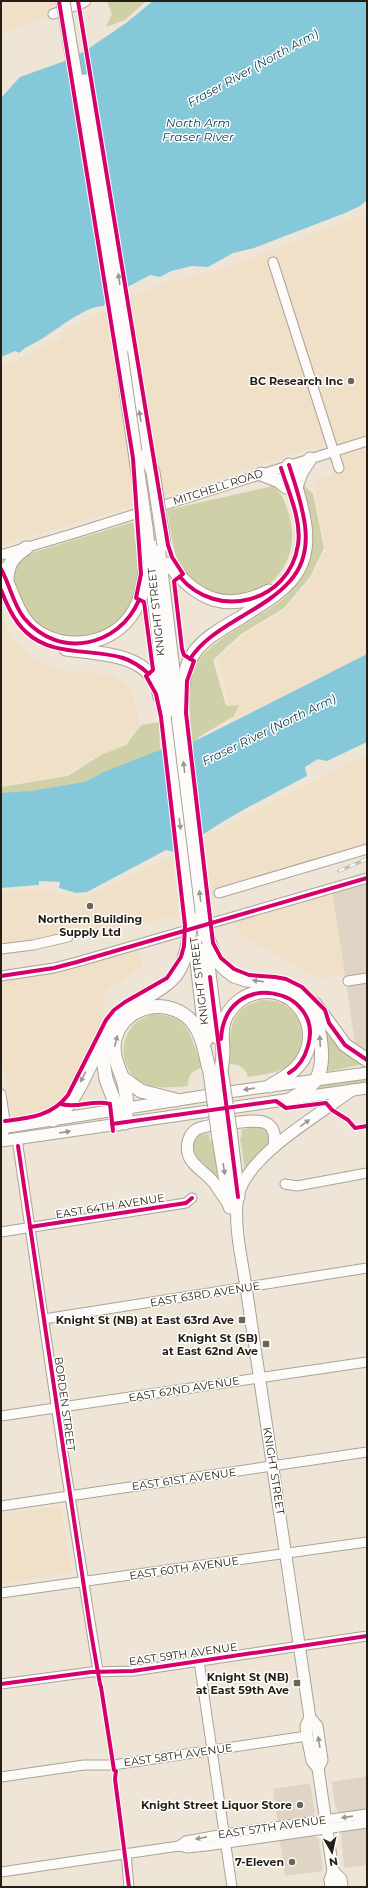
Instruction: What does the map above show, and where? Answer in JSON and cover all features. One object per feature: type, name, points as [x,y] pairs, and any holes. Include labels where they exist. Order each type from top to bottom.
[{"type":"highway","points":[[63,1],[116,320],[147,533],[154,547],[188,585],[212,600],[234,602],[254,598],[269,591],[282,580],[290,569],[298,544],[298,525],[291,487],[285,466]]},
{"type":"highway","points":[[3,579],[23,617],[35,629],[53,640],[71,643],[88,642],[106,636],[121,627],[135,610],[144,588],[146,568],[154,547],[153,472],[146,455],[120,283],[72,1]]},
{"type":"highway","points":[[291,487],[310,459]]},
{"type":"highway","points":[[26,548],[10,562],[3,579],[13,614],[27,633],[55,648],[109,655],[124,658],[136,664],[155,681],[161,700],[172,711],[181,697],[184,673],[197,649],[214,634],[269,599],[291,581],[299,567],[306,546],[306,524],[291,487],[261,474]]},
{"type":"highway","name":"KNIGHT STREET","points":[[154,547],[169,635],[172,711],[191,918],[196,936]]},
{"type":"highway","name":"KNIGHT STREET","points":[[154,547],[196,936],[234,1202]]},
{"type":"highway","points":[[169,564],[173,604],[173,616],[169,635]]},
{"type":"highway","points":[[53,1120],[64,1112],[72,1099],[107,1030],[123,1011],[166,986],[173,979],[196,936],[209,941],[216,960],[234,976],[246,980],[275,983],[298,993],[306,1001],[316,1018],[320,1033],[321,1052],[316,1079],[311,1086],[291,1099]]},
{"type":"highway","points":[[216,1071],[222,1026],[232,1007],[238,1001],[256,993],[272,992],[280,994],[292,1001],[302,1011],[309,1030],[309,1042],[306,1053],[295,1070],[270,1086]]},
{"type":"highway","points":[[306,1001],[315,1004],[346,1045],[367,1060]]},
{"type":"highway","points":[[122,1117],[123,1078],[115,1059],[114,1047],[119,1030],[131,1015],[141,1009],[151,1006],[165,1006],[176,1009],[188,1017],[202,1037],[216,1071]]},
{"type":"highway","points":[[102,1042],[106,1079],[122,1117]]},
{"type":"highway","points":[[123,1078],[141,1091],[176,1100]]},
{"type":"main road","points":[[1,1141],[122,1117],[176,1100],[367,1073]]},
{"type":"main road","points":[[3,1131],[53,1120],[122,1117],[291,1099],[367,1088]]},
{"type":"main road","points":[[274,1147],[276,1139],[272,1128],[268,1124],[256,1120],[200,1128],[192,1134],[187,1142],[188,1154],[194,1163],[234,1202],[244,1179],[253,1167],[274,1147],[352,1090]]},
{"type":"main road","name":"KNIGHT STREET","points":[[234,1202],[301,1646],[310,1718],[306,1726],[307,1736],[312,1762],[318,1768]]},
{"type":"main road","name":"KNIGHT STREET","points":[[310,1718],[317,1726],[322,1760],[318,1768],[333,1871],[330,1880],[331,1887]]},
{"type":"main road","name":"KNIGHT STREET","points":[[333,1871],[341,1879],[342,1887]]},
{"type":"street","points":[[53,14],[83,4],[86,1]]},
{"type":"street","points":[[273,262],[339,468]]},
{"type":"street","name":"MITCHELL ROAD","points":[[1,555],[367,441]]},
{"type":"street","points":[[219,893],[367,849]]},
{"type":"street","points":[[1,976],[54,968],[77,962],[367,878]]},
{"type":"street","points":[[1,949],[34,945],[68,937]]},
{"type":"street","points":[[348,981],[367,978]]},
{"type":"street","points":[[1,1094],[3,1131]]},
{"type":"street","name":"BORDEN STREET","points":[[17,1139],[83,1582],[98,1672]]},
{"type":"street","points":[[285,1184],[297,1186],[367,1173]]},
{"type":"street","name":"EAST 64TH AVENUE","points":[[1,1232],[186,1203],[192,1198]]},
{"type":"street","name":"EAST 63RD AVENUE","points":[[44,1319],[367,1268]]},
{"type":"street","name":"EAST 62ND AVENUE","points":[[1,1416],[57,1409],[367,1362]]},
{"type":"street","name":"EAST 61ST AVENUE","points":[[1,1506],[367,1452]]},
{"type":"street","name":"EAST 60TH AVENUE","points":[[1,1593],[367,1542]]},
{"type":"street","name":"EAST 59TH AVENUE","points":[[1,1684],[98,1672],[133,1671],[367,1636]]},
{"type":"street","points":[[199,1661],[232,1887]]},
{"type":"street","name":"EAST 58TH AVENUE","points":[[1,1777],[84,1765],[113,1765],[307,1736]]},
{"type":"street","name":"EAST 57TH AVENUE","points":[[1,1872],[179,1846],[187,1848],[225,1838],[327,1824],[367,1814]]},
{"type":"street","name":"EAST 57TH AVENUE","points":[[327,1824],[367,1823]]},
{"type":"street","points":[[126,1853],[129,1887]]},
{"type":"shaded area","points":[[1,1],[86,1],[1,34]]},
{"type":"shaded area","points":[[367,213],[367,654],[232,722],[218,658],[245,634],[285,610],[313,577],[326,549],[313,482],[335,474],[324,444],[139,504],[1,545],[1,368],[61,338],[60,333],[160,284],[228,267]]},
{"type":"shaded area","points":[[1,619],[16,643],[32,658],[49,666],[68,671],[112,675],[130,688],[134,696],[139,724],[122,747],[91,759],[63,776],[1,786]]},
{"type":"shaded area","points":[[367,754],[367,854],[213,899],[204,837]]},
{"type":"shaded area","name":"Northern Building Supply Ltd","points":[[172,856],[179,914],[136,927],[134,922],[70,940],[68,932],[1,945],[1,892],[43,889],[76,897],[91,895]]},
{"type":"shaded area","points":[[367,882],[367,1056],[356,1050],[332,892]]},
{"type":"shaded area","points":[[332,892],[345,975],[318,978],[244,937],[231,922]]},
{"type":"shaded area","points":[[139,949],[143,966],[105,991],[104,1028],[66,1101],[50,1115],[12,1120],[1,1052],[1,981],[60,971]]},
{"type":"shaded area","points":[[61,1506],[71,1573],[1,1583],[1,1514]]},
{"type":"shaded area","points":[[367,1776],[367,1810],[343,1814],[338,1812],[335,1806],[332,1782]]},
{"type":"shaded area","points":[[310,1784],[315,1811],[313,1816],[278,1823],[273,1789]]},
{"type":"shaded area","points":[[367,1826],[367,1865],[344,1868],[341,1834],[345,1830]]},
{"type":"shaded area","points":[[313,1835],[319,1840],[323,1871],[285,1876],[280,1842],[282,1839]]},
{"type":"green space","points":[[107,1],[146,1],[125,20],[106,27],[112,14]]},
{"type":"green space","points":[[303,484],[313,494],[324,548],[310,577],[284,608],[241,634],[213,660],[226,706],[239,705],[234,716],[199,737],[194,748],[138,771],[1,802],[1,787],[68,776],[101,755],[126,745],[141,725],[159,722],[160,749],[192,742],[189,694],[191,678],[195,665],[216,643],[283,599],[296,584],[303,571],[307,551]]},
{"type":"green space","points":[[273,486],[285,502],[289,515],[292,535],[289,554],[282,570],[270,583],[256,593],[239,597],[221,596],[202,588],[186,575],[176,555],[167,510]]},
{"type":"green space","points":[[133,522],[139,571],[137,589],[127,616],[111,627],[86,638],[53,635],[39,625],[25,611],[16,592],[13,574],[17,565],[28,555]]},
{"type":"green space","points":[[262,1000],[280,1003],[293,1012],[301,1027],[301,1044],[294,1060],[283,1069],[268,1074],[248,1077],[246,1071],[242,1067],[230,1064],[231,1029],[236,1016],[240,1011],[246,1006]]},
{"type":"green space","points":[[153,1014],[163,1015],[177,1020],[182,1023],[190,1034],[200,1061],[201,1068],[191,1074],[188,1086],[163,1087],[148,1085],[139,1081],[128,1068],[123,1052],[127,1035],[136,1022]]},
{"type":"green space","points":[[322,1017],[364,1064],[325,1072]]},
{"type":"green space","points":[[367,1078],[367,1083],[329,1089],[319,1089],[323,1084]]},
{"type":"green space","points":[[258,1125],[268,1130],[271,1142],[245,1171],[240,1137],[242,1137],[241,1130]]},
{"type":"green space","points":[[209,1134],[210,1141],[212,1141],[218,1178],[207,1170],[202,1164],[193,1147],[194,1141],[198,1135]]},
{"type":"water","name":"North Arm Fraser River","points":[[153,1],[367,1],[367,200],[360,206],[345,213],[254,248],[233,253],[208,267],[192,266],[171,271],[160,277],[150,275],[107,298],[104,306],[96,307],[79,314],[19,353],[15,351],[1,357],[1,98],[20,77],[62,62],[85,51],[126,23]]},
{"type":"water","name":"Fraser River (North Arm)","points":[[367,654],[367,742],[327,761],[318,759],[305,767],[307,776],[257,802],[225,821],[194,841],[179,853],[166,850],[87,892],[76,893],[59,888],[60,882],[39,881],[39,885],[1,888],[1,793],[32,791],[85,782],[104,772],[160,750],[193,742]]},
{"type":"railway","points":[[339,871],[367,859]]},
{"type":"cycle path","points":[[5,1121],[40,1115],[55,1108],[62,1102],[68,1095],[106,1020],[114,1010],[125,1002],[167,978],[181,957],[184,946],[185,925],[161,717],[156,694],[146,676],[153,670],[144,602],[136,598],[141,574],[133,458],[59,1]]},
{"type":"cycle path","points":[[78,1],[168,545],[172,557],[183,574],[174,581],[182,649],[184,655],[194,661],[187,681],[186,713],[213,943],[221,958],[234,969],[249,975],[286,979],[302,987],[325,1010],[329,1023],[345,1045],[367,1060]]},
{"type":"cycle path","points":[[190,659],[199,647],[210,637],[278,593],[290,581],[299,568],[304,554],[306,539],[305,524],[289,465]]},
{"type":"cycle path","points":[[180,577],[195,591],[213,599],[231,602],[250,599],[266,592],[281,581],[292,565],[298,545],[299,535],[294,506],[281,468]]},
{"type":"cycle path","points":[[1,569],[20,613],[38,631],[54,640],[70,643],[87,642],[103,637],[118,629],[130,616],[139,600]]},
{"type":"cycle path","points":[[1,590],[14,618],[26,632],[36,640],[60,649],[98,653],[123,658],[137,664],[149,674]]},
{"type":"cycle path","points":[[1,976],[54,968],[77,962],[367,878]]},
{"type":"cycle path","points":[[210,977],[238,1197]]},
{"type":"cycle path","points":[[221,1039],[227,1016],[239,1001],[255,994],[272,993],[289,999],[302,1010],[309,1026],[308,1046],[305,1054],[299,1065],[289,1073]]},
{"type":"cycle path","points":[[112,1124],[276,1101],[286,1108],[326,1103],[332,1110],[348,1120],[355,1128],[367,1126]]},
{"type":"cycle path","points":[[61,1104],[110,1104],[113,1131]]},
{"type":"cycle path","points":[[18,1146],[90,1627],[114,1770],[116,1771],[115,1779],[129,1887]]},
{"type":"cycle path","points":[[30,1227],[186,1203],[192,1198]]},
{"type":"cycle path","points":[[1,1684],[91,1672],[133,1671],[367,1636]]},
{"type":"place","name":"BC Research Inc","points":[[351,381]]},
{"type":"place","name":"Northern Building Supply Ltd","points":[[90,906]]},
{"type":"place","name":"Knight St (NB) at East 63rd Ave","points":[[242,1320]]},
{"type":"place","name":"Knight St (SB) at East 62nd Ave","points":[[266,1344]]},
{"type":"place","name":"Knight St (NB) at East 59th Ave","points":[[297,1683]]},
{"type":"place","name":"Knight Street Liquor Store","points":[[300,1805]]},
{"type":"place","name":"7-Eleven","points":[[292,1862]]}]
